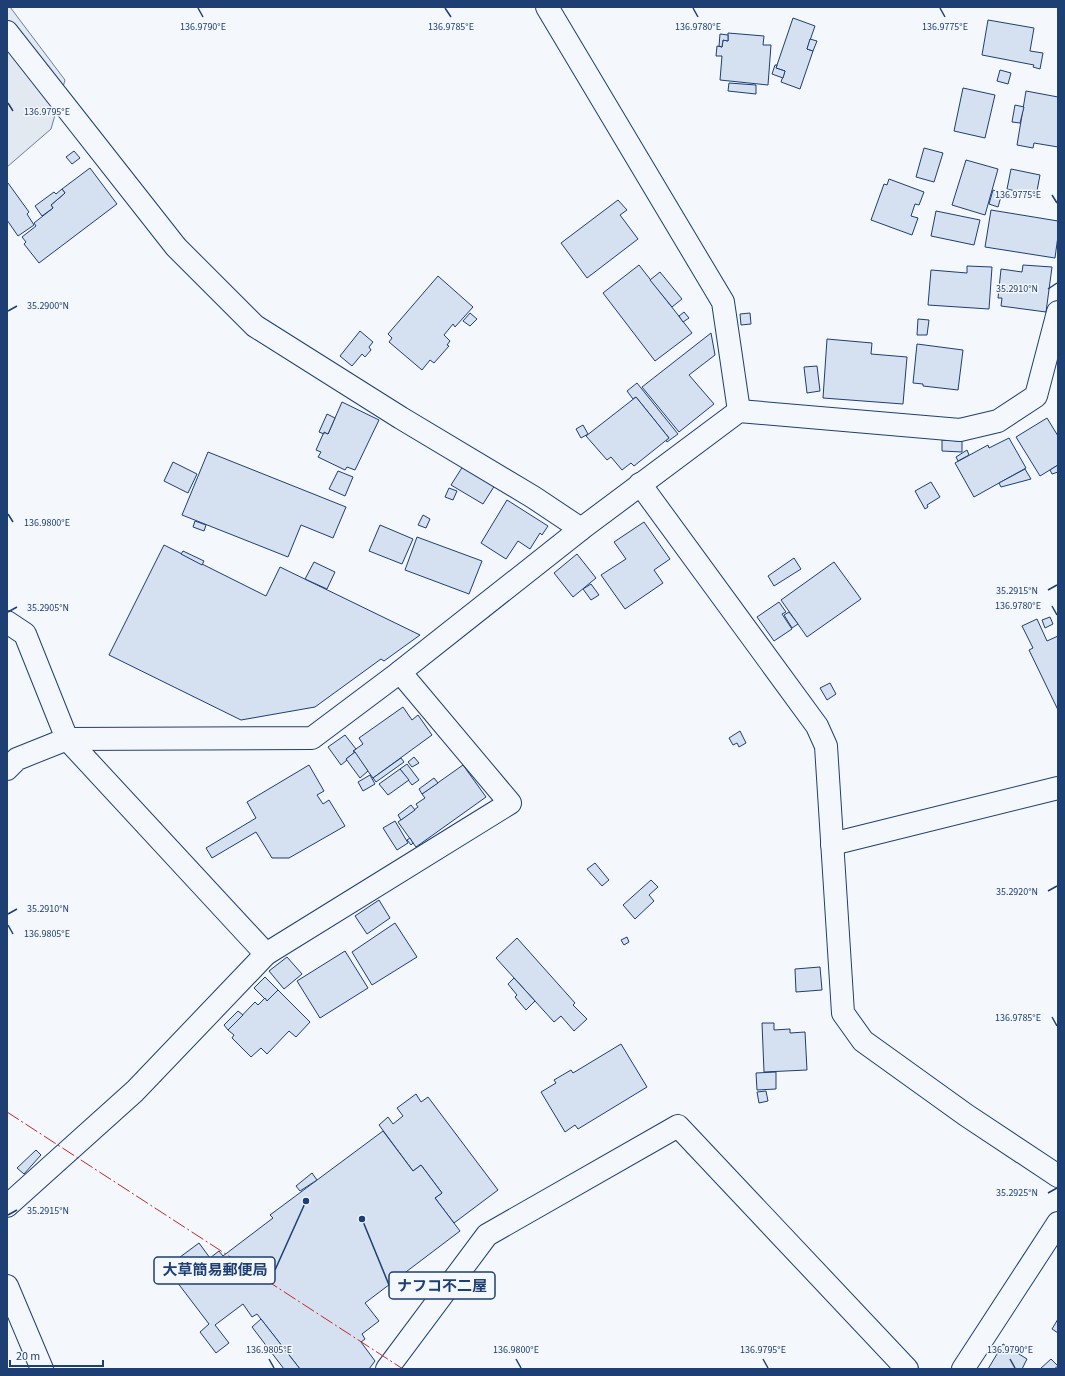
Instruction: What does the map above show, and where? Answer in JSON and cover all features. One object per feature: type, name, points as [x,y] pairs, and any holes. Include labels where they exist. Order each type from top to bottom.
[{"type":"street","points":[[547,7],[723,302],[740,411]]},
{"type":"street","points":[[7,32],[176,247],[255,326],[401,418],[534,497],[581,529]]},
{"type":"street","points":[[7,769],[17,759],[67,738],[312,738],[400,672],[581,529],[740,411],[960,430],[998,421],[1036,396],[1058,312]]},
{"type":"street","points":[[640,484],[817,726],[826,746],[843,1012],[863,1041],[966,1116],[1058,1176]]},
{"type":"street","points":[[7,622],[25,634],[67,738],[266,954]]},
{"type":"street","points":[[7,1206],[135,1091],[266,954],[510,803],[400,672]]},
{"type":"street","points":[[832,844],[1058,788]]},
{"type":"street","points":[[387,1369],[487,1235],[678,1126],[907,1369]]},
{"type":"street","points":[[963,1369],[1058,1223]]},
{"type":"street","points":[[7,1286],[42,1369]]},
{"type":"shaded area","points":[[7,7],[10,7],[65,80],[51,129],[7,167]]},
{"type":"building","points":[[793,18],[815,26],[807,49],[813,51],[800,89],[781,82],[785,71],[776,68]]},
{"type":"building","points":[[988,20],[1034,28],[1030,51],[1043,53],[1040,69],[1033,67],[1034,65],[982,55]]},
{"type":"building","points":[[728,33],[764,36],[763,45],[771,45],[768,85],[720,80],[722,56],[716,56],[717,46],[722,47],[723,40],[728,41]]},
{"type":"building","points":[[720,34],[728,35],[728,41],[723,40],[722,47],[719,46]]},
{"type":"building","points":[[810,39],[817,41],[813,51],[807,49]]},
{"type":"building","points":[[775,65],[777,65],[776,68],[785,71],[783,78],[772,74]]},
{"type":"building","points":[[1000,70],[1011,73],[1008,84],[997,81]]},
{"type":"building","points":[[729,83],[756,85],[756,94],[728,91]]},
{"type":"building","points":[[963,88],[995,95],[985,138],[954,131]]},
{"type":"building","points":[[1026,91],[1058,97],[1058,147],[1034,143],[1033,148],[1017,145]]},
{"type":"building","points":[[1015,105],[1024,107],[1020,123],[1012,122]]},
{"type":"building","points":[[924,148],[943,153],[934,182],[916,177]]},
{"type":"building","points":[[74,151],[80,158],[72,164],[66,157]]},
{"type":"building","points":[[966,160],[998,169],[985,215],[952,205]]},
{"type":"building","points":[[90,168],[117,204],[39,263],[24,244],[26,242],[22,237],[36,226],[34,223],[53,208],[51,205],[65,193],[62,189]]},
{"type":"building","points":[[1011,169],[1040,175],[1036,196],[1007,189]]},
{"type":"building","points":[[889,179],[924,192],[919,205],[915,204],[911,216],[918,218],[912,235],[871,220],[884,184],[887,185]]},
{"type":"building","points":[[8,183],[29,212],[27,214],[34,225],[18,236],[7,220]]},
{"type":"building","points":[[62,189],[65,193],[51,205],[53,208],[42,216],[35,206],[54,192],[56,194]]},
{"type":"building","points":[[993,190],[1002,193],[998,207],[989,204]]},
{"type":"building","points":[[618,200],[627,210],[620,215],[638,239],[587,278],[561,243]]},
{"type":"building","points":[[991,210],[1058,221],[1058,236],[1055,258],[985,247]]},
{"type":"building","points":[[936,211],[980,220],[974,245],[931,236]]},
{"type":"building","points":[[639,265],[692,333],[655,361],[603,293]]},
{"type":"building","points":[[1023,265],[1052,267],[1046,312],[1001,306],[1002,298],[998,298],[1001,269],[1022,272]]},
{"type":"building","points":[[967,266],[992,267],[989,309],[928,305],[931,270],[967,273]]},
{"type":"building","points":[[660,272],[682,299],[672,307],[650,280]]},
{"type":"building","points":[[438,276],[473,307],[455,327],[453,324],[444,335],[450,341],[447,345],[449,346],[434,363],[430,360],[422,370],[389,342],[392,338],[388,334]]},
{"type":"building","points":[[684,312],[689,318],[683,322],[679,316]]},
{"type":"building","points":[[470,313],[477,319],[470,326],[463,321]]},
{"type":"building","points":[[750,313],[751,324],[741,325],[740,314]]},
{"type":"building","points":[[918,319],[929,320],[927,335],[917,335]]},
{"type":"building","points":[[360,331],[373,342],[369,347],[371,350],[365,357],[362,354],[352,366],[340,356]]},
{"type":"building","points":[[711,333],[715,355],[689,375],[714,404],[679,432],[642,387]]},
{"type":"building","points":[[827,339],[872,343],[871,354],[907,357],[903,404],[823,398]]},
{"type":"building","points":[[917,344],[963,350],[958,390],[923,386],[923,384],[913,383]]},
{"type":"building","points":[[817,366],[820,391],[807,393],[804,367]]},
{"type":"building","points":[[637,383],[678,434],[667,442],[666,440],[669,438],[636,397],[633,399],[627,391]]},
{"type":"building","points":[[636,397],[669,438],[634,466],[631,463],[622,470],[611,457],[607,460],[586,436]]},
{"type":"building","points":[[342,402],[379,420],[355,470],[347,467],[345,470],[318,457],[321,452],[316,450],[324,432],[328,434]]},
{"type":"building","points":[[327,414],[335,418],[328,434],[324,432],[324,434],[319,432]]},
{"type":"building","points":[[1047,418],[1058,436],[1058,465],[1040,476],[1016,437]]},
{"type":"building","points":[[583,425],[588,434],[581,438],[576,429]]},
{"type":"building","points":[[1009,438],[1026,468],[974,497],[955,463],[988,445],[989,448]]},
{"type":"building","points":[[942,440],[962,441],[962,452],[942,451]]},
{"type":"building","points":[[967,450],[969,455],[958,461],[956,457]]},
{"type":"building","points":[[208,452],[346,507],[333,538],[301,525],[288,557],[182,515]]},
{"type":"building","points":[[173,462],[197,474],[188,493],[164,481]]},
{"type":"building","points":[[1058,465],[1058,472],[1052,474],[1050,470]]},
{"type":"building","points":[[463,466],[495,485],[483,504],[451,485]]},
{"type":"building","points":[[1025,469],[1031,479],[1001,487],[999,483]]},
{"type":"building","points":[[338,471],[353,477],[345,496],[329,489]]},
{"type":"building","points":[[931,482],[940,497],[927,505],[928,507],[925,509],[915,491]]},
{"type":"building","points":[[449,488],[457,491],[453,500],[445,497]]},
{"type":"building","points":[[507,500],[548,526],[542,535],[540,533],[530,549],[518,541],[506,559],[481,543]]},
{"type":"building","points":[[423,515],[430,519],[426,528],[418,525]]},
{"type":"building","points":[[195,521],[206,525],[204,531],[193,527]]},
{"type":"building","points":[[644,522],[670,559],[654,570],[663,583],[625,609],[601,575],[626,559],[614,542]]},
{"type":"building","points":[[380,525],[413,539],[402,564],[369,551]]},
{"type":"building","points":[[417,537],[482,561],[469,594],[405,570]]},
{"type":"building","points":[[164,545],[266,596],[280,567],[420,635],[384,661],[381,659],[315,707],[241,720],[109,655]]},
{"type":"building","points":[[183,551],[204,561],[202,565],[181,554]]},
{"type":"building","points":[[577,554],[596,578],[573,597],[554,573]]},
{"type":"building","points":[[794,558],[801,569],[774,586],[768,576]]},
{"type":"building","points":[[314,562],[335,572],[327,589],[305,579]]},
{"type":"building","points":[[834,562],[861,599],[807,637],[781,600]]},
{"type":"building","points":[[591,584],[599,595],[591,600],[583,589]]},
{"type":"building","points":[[779,602],[786,612],[782,614],[792,629],[774,641],[757,617]]},
{"type":"building","points":[[789,612],[798,624],[792,628],[784,615]]},
{"type":"building","points":[[1050,617],[1053,624],[1045,628],[1042,620]]},
{"type":"building","points":[[1037,619],[1047,641],[1058,636],[1058,710],[1029,650],[1033,648],[1022,626]]},
{"type":"building","points":[[830,683],[836,694],[827,700],[820,688]]},
{"type":"building","points":[[403,707],[412,720],[418,715],[432,735],[373,778],[353,751],[363,744],[359,738]]},
{"type":"building","points":[[740,731],[746,743],[739,747],[737,743],[733,745],[729,738]]},
{"type":"building","points":[[345,735],[356,749],[353,751],[355,752],[341,765],[328,747]]},
{"type":"building","points":[[355,752],[368,771],[360,778],[346,759]]},
{"type":"building","points":[[414,757],[419,763],[412,767],[408,762]]},
{"type":"building","points":[[401,758],[404,762],[376,782],[373,778]]},
{"type":"building","points":[[407,764],[419,780],[412,785],[400,769]]},
{"type":"building","points":[[309,765],[324,791],[317,795],[323,804],[329,800],[345,826],[289,858],[272,858],[256,832],[212,858],[206,848],[256,818],[247,802]]},
{"type":"building","points":[[463,765],[486,797],[416,847],[398,822],[418,807],[416,804],[425,798],[422,794]]},
{"type":"building","points":[[400,769],[409,780],[388,795],[379,784]]},
{"type":"building","points":[[370,775],[375,784],[363,791],[358,782]]},
{"type":"building","points":[[434,778],[438,783],[422,794],[419,789]]},
{"type":"building","points":[[411,805],[415,810],[401,820],[398,815]]},
{"type":"building","points":[[395,821],[408,843],[397,850],[383,828]]},
{"type":"building","points":[[410,838],[413,843],[411,845],[407,840]]},
{"type":"building","points":[[595,863],[609,880],[602,886],[587,869]]},
{"type":"building","points":[[651,880],[658,887],[649,895],[654,901],[635,919],[623,905]]},
{"type":"building","points":[[379,900],[390,918],[367,934],[355,916]]},
{"type":"building","points":[[395,923],[417,957],[372,985],[352,952]]},
{"type":"building","points":[[627,937],[629,942],[624,945],[621,940]]},
{"type":"building","points":[[517,938],[575,1003],[573,1005],[587,1019],[574,1031],[561,1016],[554,1022],[496,958]]},
{"type":"building","points":[[345,951],[368,988],[320,1018],[297,981]]},
{"type":"building","points":[[287,957],[302,974],[284,989],[269,971]]},
{"type":"building","points":[[820,967],[822,990],[796,992],[795,969]]},
{"type":"building","points":[[265,977],[278,990],[267,1001],[254,988]]},
{"type":"building","points":[[514,978],[535,1001],[526,1010],[515,997],[517,995],[508,984]]},
{"type":"building","points":[[278,990],[310,1022],[296,1037],[289,1031],[267,1054],[261,1048],[251,1057],[232,1038],[234,1035],[228,1030],[255,1002],[258,1005],[265,998],[267,1001]]},
{"type":"building","points":[[238,1011],[243,1015],[228,1030],[224,1025]]},
{"type":"building","points":[[762,1023],[774,1023],[774,1030],[790,1029],[790,1033],[805,1032],[807,1070],[764,1072]]},
{"type":"building","points":[[621,1044],[647,1087],[578,1129],[575,1125],[565,1132],[541,1092],[556,1083],[554,1080],[571,1070],[573,1073]]},
{"type":"building","points":[[776,1072],[776,1089],[757,1090],[756,1073]]},
{"type":"building","points":[[766,1091],[768,1101],[759,1103],[757,1092]]},
{"type":"building","points":[[416,1094],[421,1102],[428,1097],[498,1190],[454,1223],[435,1198],[442,1193],[421,1165],[413,1171],[379,1125],[388,1117],[393,1124],[403,1116],[397,1108]]},
{"type":"building","points":[[383,1131],[413,1171],[421,1165],[442,1193],[435,1198],[460,1231],[365,1303],[379,1321],[362,1334],[365,1339],[361,1342],[375,1361],[369,1369],[300,1369],[257,1314],[252,1317],[243,1304],[215,1325],[229,1343],[216,1353],[200,1332],[209,1324],[177,1282],[183,1278],[172,1263],[199,1243],[210,1258],[219,1251],[223,1256],[273,1218],[270,1215]]},
{"type":"building","points":[[36,1150],[41,1155],[24,1174],[17,1168]]},
{"type":"building","points":[[312,1173],[317,1180],[300,1191],[296,1186]]},
{"type":"building","points":[[261,1319],[300,1369],[284,1369],[252,1327]]},
{"type":"building","points":[[1058,1319],[1058,1333],[1052,1329]]},
{"type":"building","points":[[1003,1344],[1027,1359],[1022,1369],[988,1369]]},
{"type":"building","points":[[1051,1359],[1058,1366],[1054,1369],[1040,1369]]},
{"type":"power","points":[[7,1112],[403,1369]]},
{"type":"place","name":"大草簡易郵便局","points":[[306,1201]]},
{"type":"place","name":"ナフコ不二屋","points":[[362,1219]]}]
